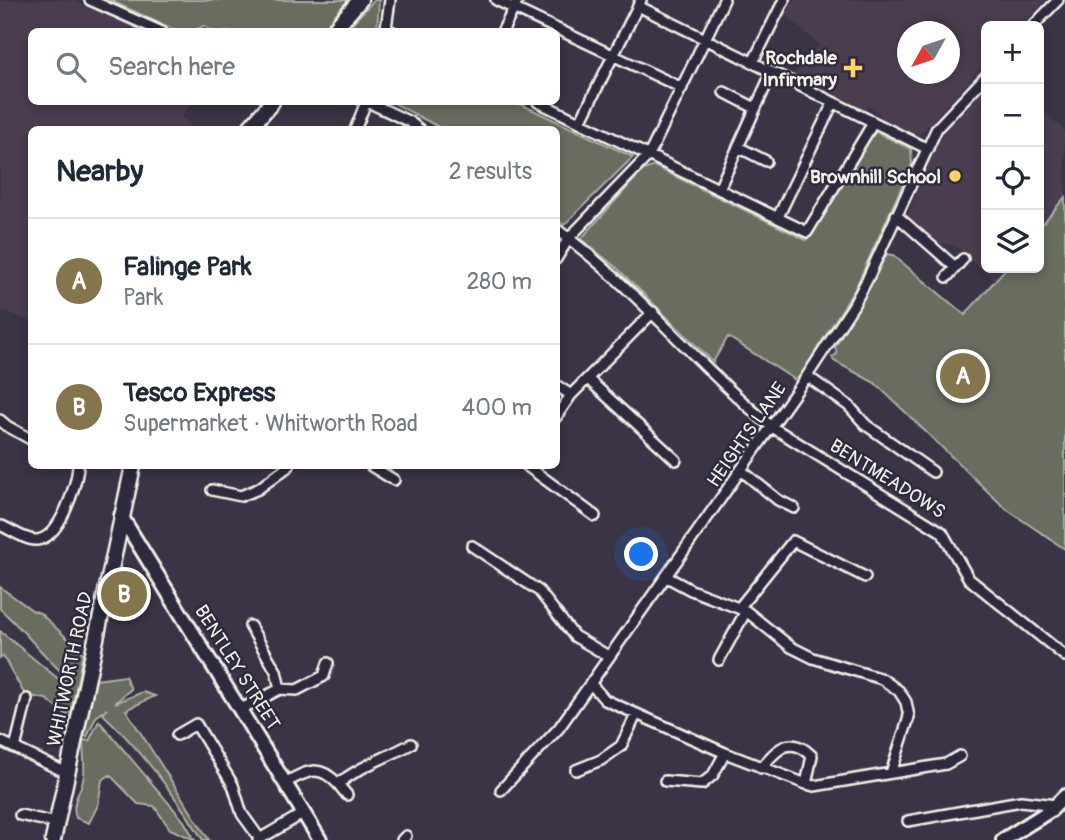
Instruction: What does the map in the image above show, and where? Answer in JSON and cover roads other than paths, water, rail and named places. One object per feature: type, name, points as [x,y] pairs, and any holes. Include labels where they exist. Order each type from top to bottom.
[{"type":"main road","points":[[336,28],[360,0]]},
{"type":"main road","points":[[251,126],[269,105]]},
{"type":"main road","name":"WHITWORTH ROAD","points":[[53,840],[132,469]]},
{"type":"street","points":[[90,0],[153,28]]},
{"type":"street","points":[[386,28],[390,0]]},
{"type":"street","points":[[495,0],[516,4],[682,88]]},
{"type":"street","points":[[560,252],[569,238],[649,155],[724,0]]},
{"type":"street","points":[[753,62],[784,0]]},
{"type":"street","points":[[1038,21],[1058,0]]},
{"type":"street","points":[[580,122],[639,3],[705,39],[928,149]]},
{"type":"street","points":[[504,28],[516,4]]},
{"type":"street","points":[[719,189],[772,72]]},
{"type":"street","name":"HEIGHTS LANE","points":[[501,790],[559,728],[807,376],[853,306],[937,128],[981,81]]},
{"type":"street","points":[[723,92],[755,108]]},
{"type":"street","points":[[778,217],[833,103]]},
{"type":"street","points":[[357,126],[366,105]]},
{"type":"street","points":[[373,105],[415,126]]},
{"type":"street","points":[[544,105],[807,232],[873,123]]},
{"type":"street","points":[[738,148],[766,161]]},
{"type":"street","points":[[896,215],[955,267]]},
{"type":"street","name":"BENTMEADOWS","points":[[560,232],[653,312],[749,408],[772,426],[943,532],[970,579],[1065,656]]},
{"type":"street","points":[[947,276],[962,259]]},
{"type":"street","points":[[560,412],[571,395],[589,380],[653,312]]},
{"type":"street","points":[[807,376],[849,406],[866,425],[933,472]]},
{"type":"street","points":[[589,380],[676,460]]},
{"type":"street","points":[[560,388],[571,395]]},
{"type":"street","points":[[1,436],[3,423],[28,438]]},
{"type":"street","points":[[2,526],[34,541],[44,538],[70,502],[77,469]]},
{"type":"street","points":[[212,490],[241,496],[258,489],[285,469]]},
{"type":"street","points":[[376,469],[394,480]]},
{"type":"street","points":[[533,469],[596,516]]},
{"type":"street","points":[[742,471],[778,500],[794,508]]},
{"type":"street","name":"BENTLEY STREET","points":[[121,516],[320,840]]},
{"type":"street","points":[[719,660],[742,609],[793,541],[865,577]]},
{"type":"street","points":[[472,546],[538,590],[574,636],[608,656]]},
{"type":"street","points":[[667,577],[691,590],[742,609],[791,647],[813,658],[883,679],[899,691],[906,702],[909,717],[891,773]]},
{"type":"street","points":[[250,626],[275,671],[280,689]]},
{"type":"street","points":[[241,709],[280,689],[297,690],[324,676],[328,663]]},
{"type":"street","points":[[591,684],[605,700],[636,715],[806,785],[814,786],[946,764],[960,756]]},
{"type":"street","points":[[15,748],[27,699]]},
{"type":"street","points":[[576,770],[601,760],[621,746],[636,715]]},
{"type":"street","points":[[177,735],[196,724],[233,785],[242,814],[259,840],[304,813]]},
{"type":"street","points":[[0,741],[67,773]]},
{"type":"street","points":[[338,784],[354,771],[395,748],[411,744]]},
{"type":"street","points":[[761,768],[776,750],[786,745],[804,748],[812,756],[806,785]]},
{"type":"street","points":[[665,781],[702,784],[713,775],[725,753]]},
{"type":"street","points":[[286,782],[315,770],[323,771],[347,795]]},
{"type":"street","points":[[908,821],[1021,801],[1060,800]]},
{"type":"street","points":[[1003,840],[1060,800]]},
{"type":"street","points":[[20,815],[56,823]]},
{"type":"place","name":"Rochdale Infirmary","points":[[853,68]]},
{"type":"place","name":"Brownhill School","points":[[955,176]]},
{"type":"place","name":"Falinge Park","points":[[963,376]]},
{"type":"place","name":"Tesco Express","points":[[124,594]]}]
